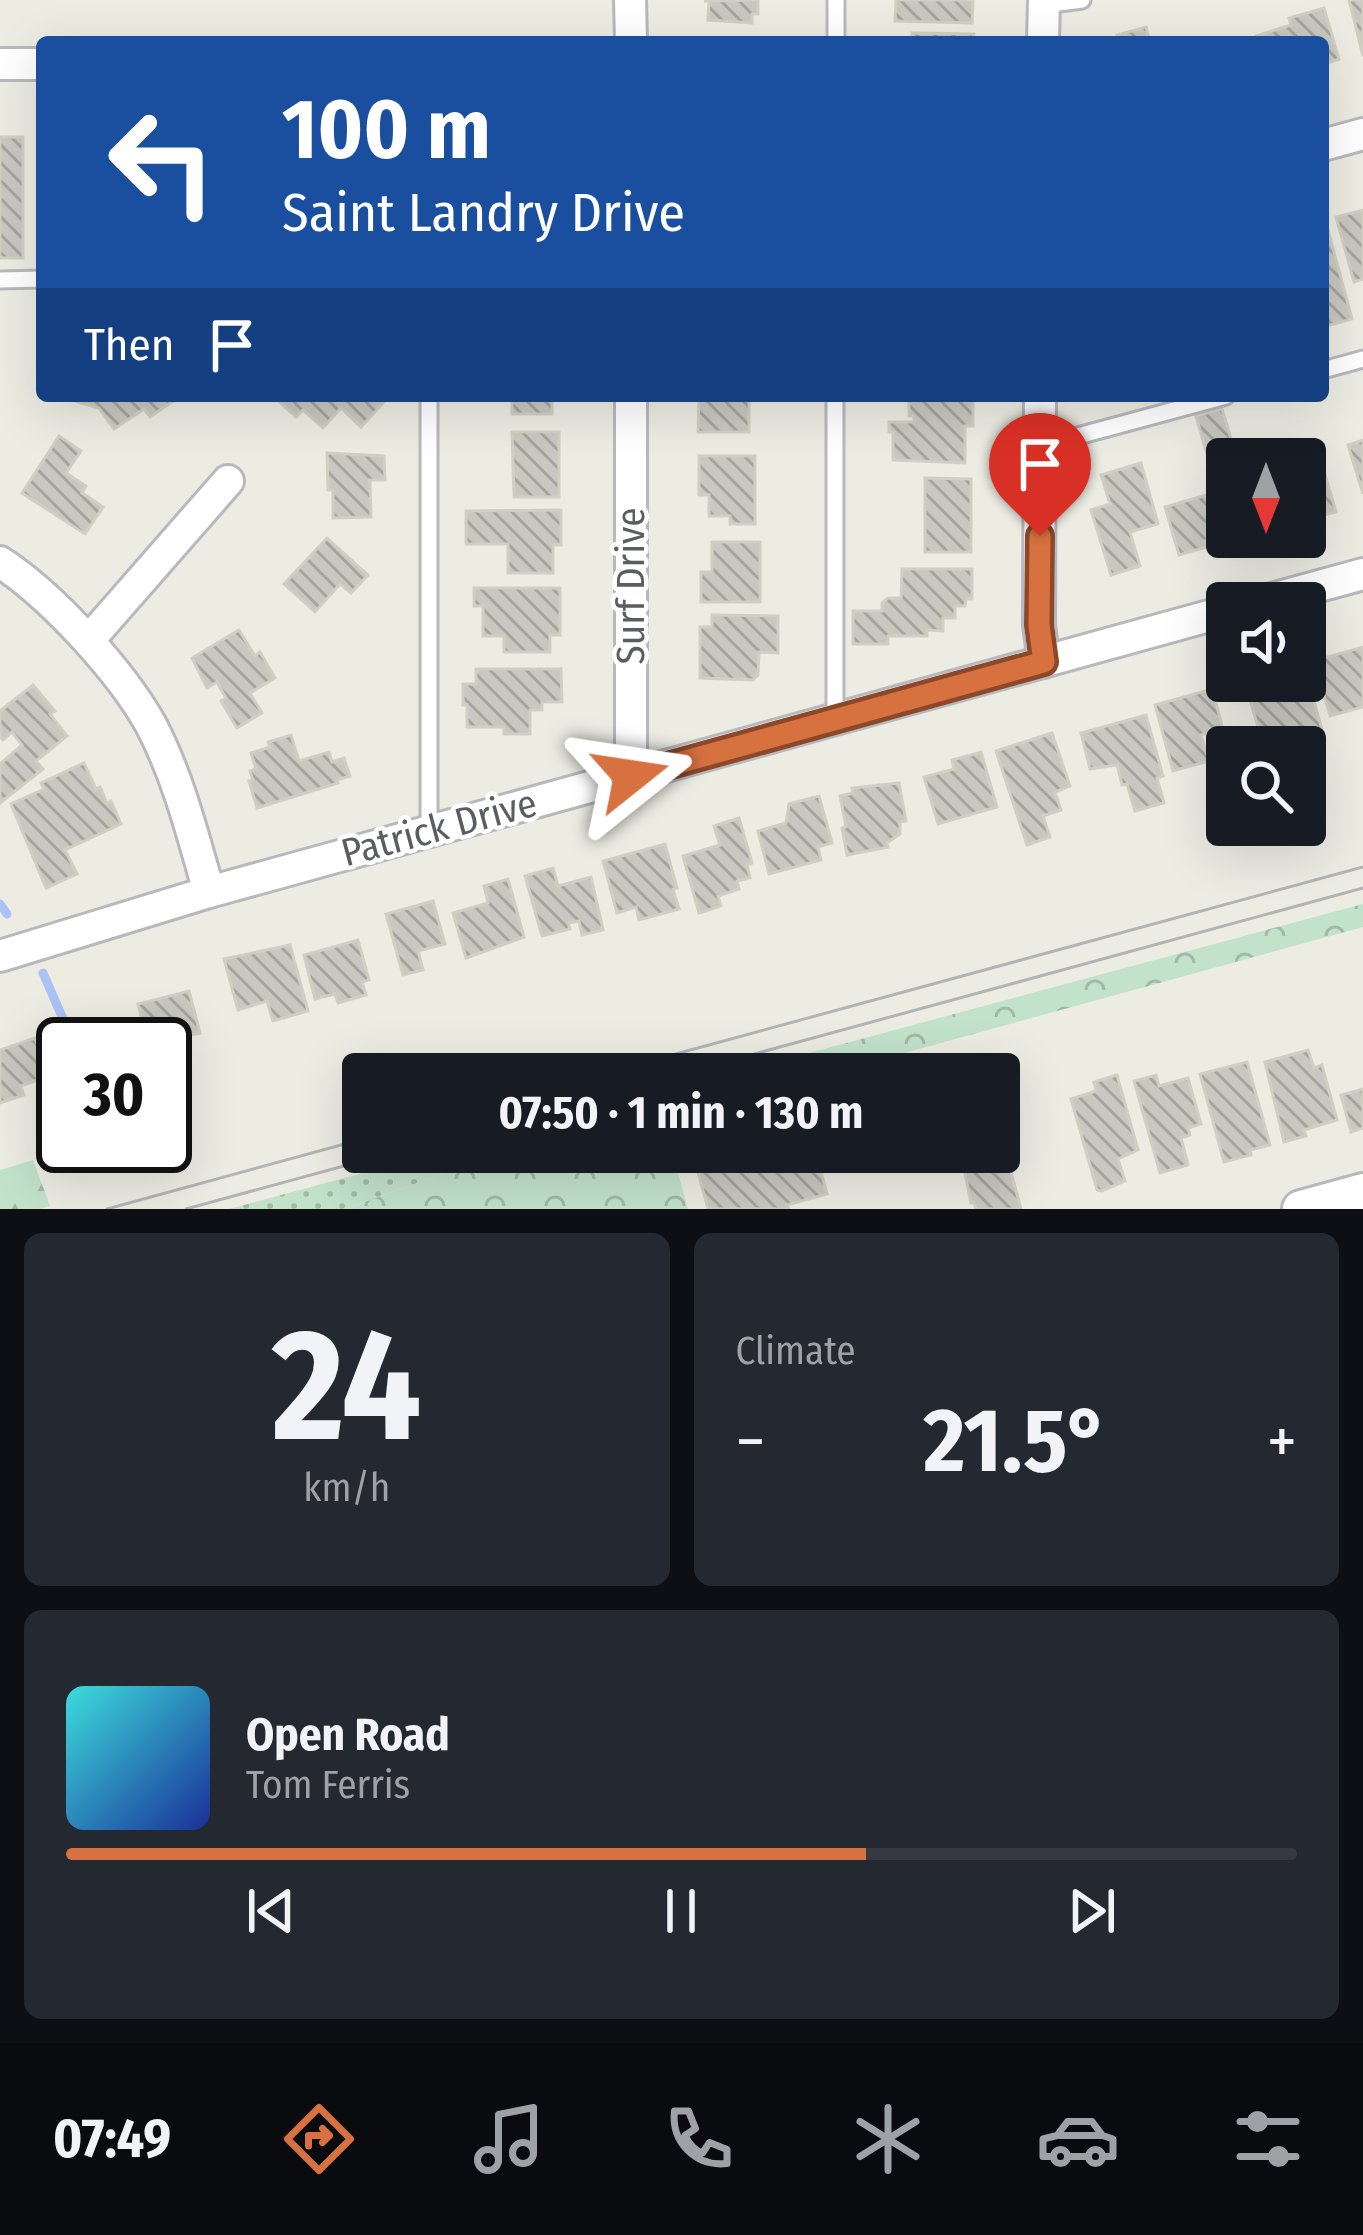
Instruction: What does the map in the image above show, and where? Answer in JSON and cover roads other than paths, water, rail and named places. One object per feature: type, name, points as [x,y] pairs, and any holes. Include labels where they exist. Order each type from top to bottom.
[{"type":"street","points":[[631,0],[631,36]]},
{"type":"street","points":[[1043,36],[1044,3]]},
{"type":"street","points":[[0,64],[36,64]]},
{"type":"street","points":[[1329,143],[1363,134]]},
{"type":"street","name":"Surf Drive","points":[[631,402],[631,776]]},
{"type":"street","points":[[1040,402],[1039,625],[1044,662]]},
{"type":"street","points":[[89,640],[228,481]]},
{"type":"street","points":[[0,562],[89,640],[150,724],[209,892]]},
{"type":"street","points":[[1326,584],[1363,574]]},
{"type":"street","name":"Patrick Drive","points":[[0,956],[429,830],[1206,617]]},
{"type":"street","points":[[1301,1209],[1363,1192]]},
{"type":"lane","points":[[836,0],[836,36]]},
{"type":"lane","points":[[1044,3],[1082,0]]},
{"type":"lane","points":[[0,280],[36,279]]},
{"type":"lane","points":[[1329,368],[1363,359]]},
{"type":"lane","points":[[429,402],[429,830]]},
{"type":"lane","points":[[835,402],[835,719]]},
{"type":"lane","points":[[1041,446],[1204,402]]},
{"type":"waterway","points":[[0,904],[7,914]]},
{"type":"waterway","points":[[43,973],[62,1017]]},
{"type":"tram line","points":[[679,1053],[1363,867]]},
{"type":"tram line","points":[[758,1053],[1363,888]]},
{"type":"tram line","points":[[107,1209],[342,1145]]},
{"type":"tram line","points":[[186,1209],[342,1166]]}]
